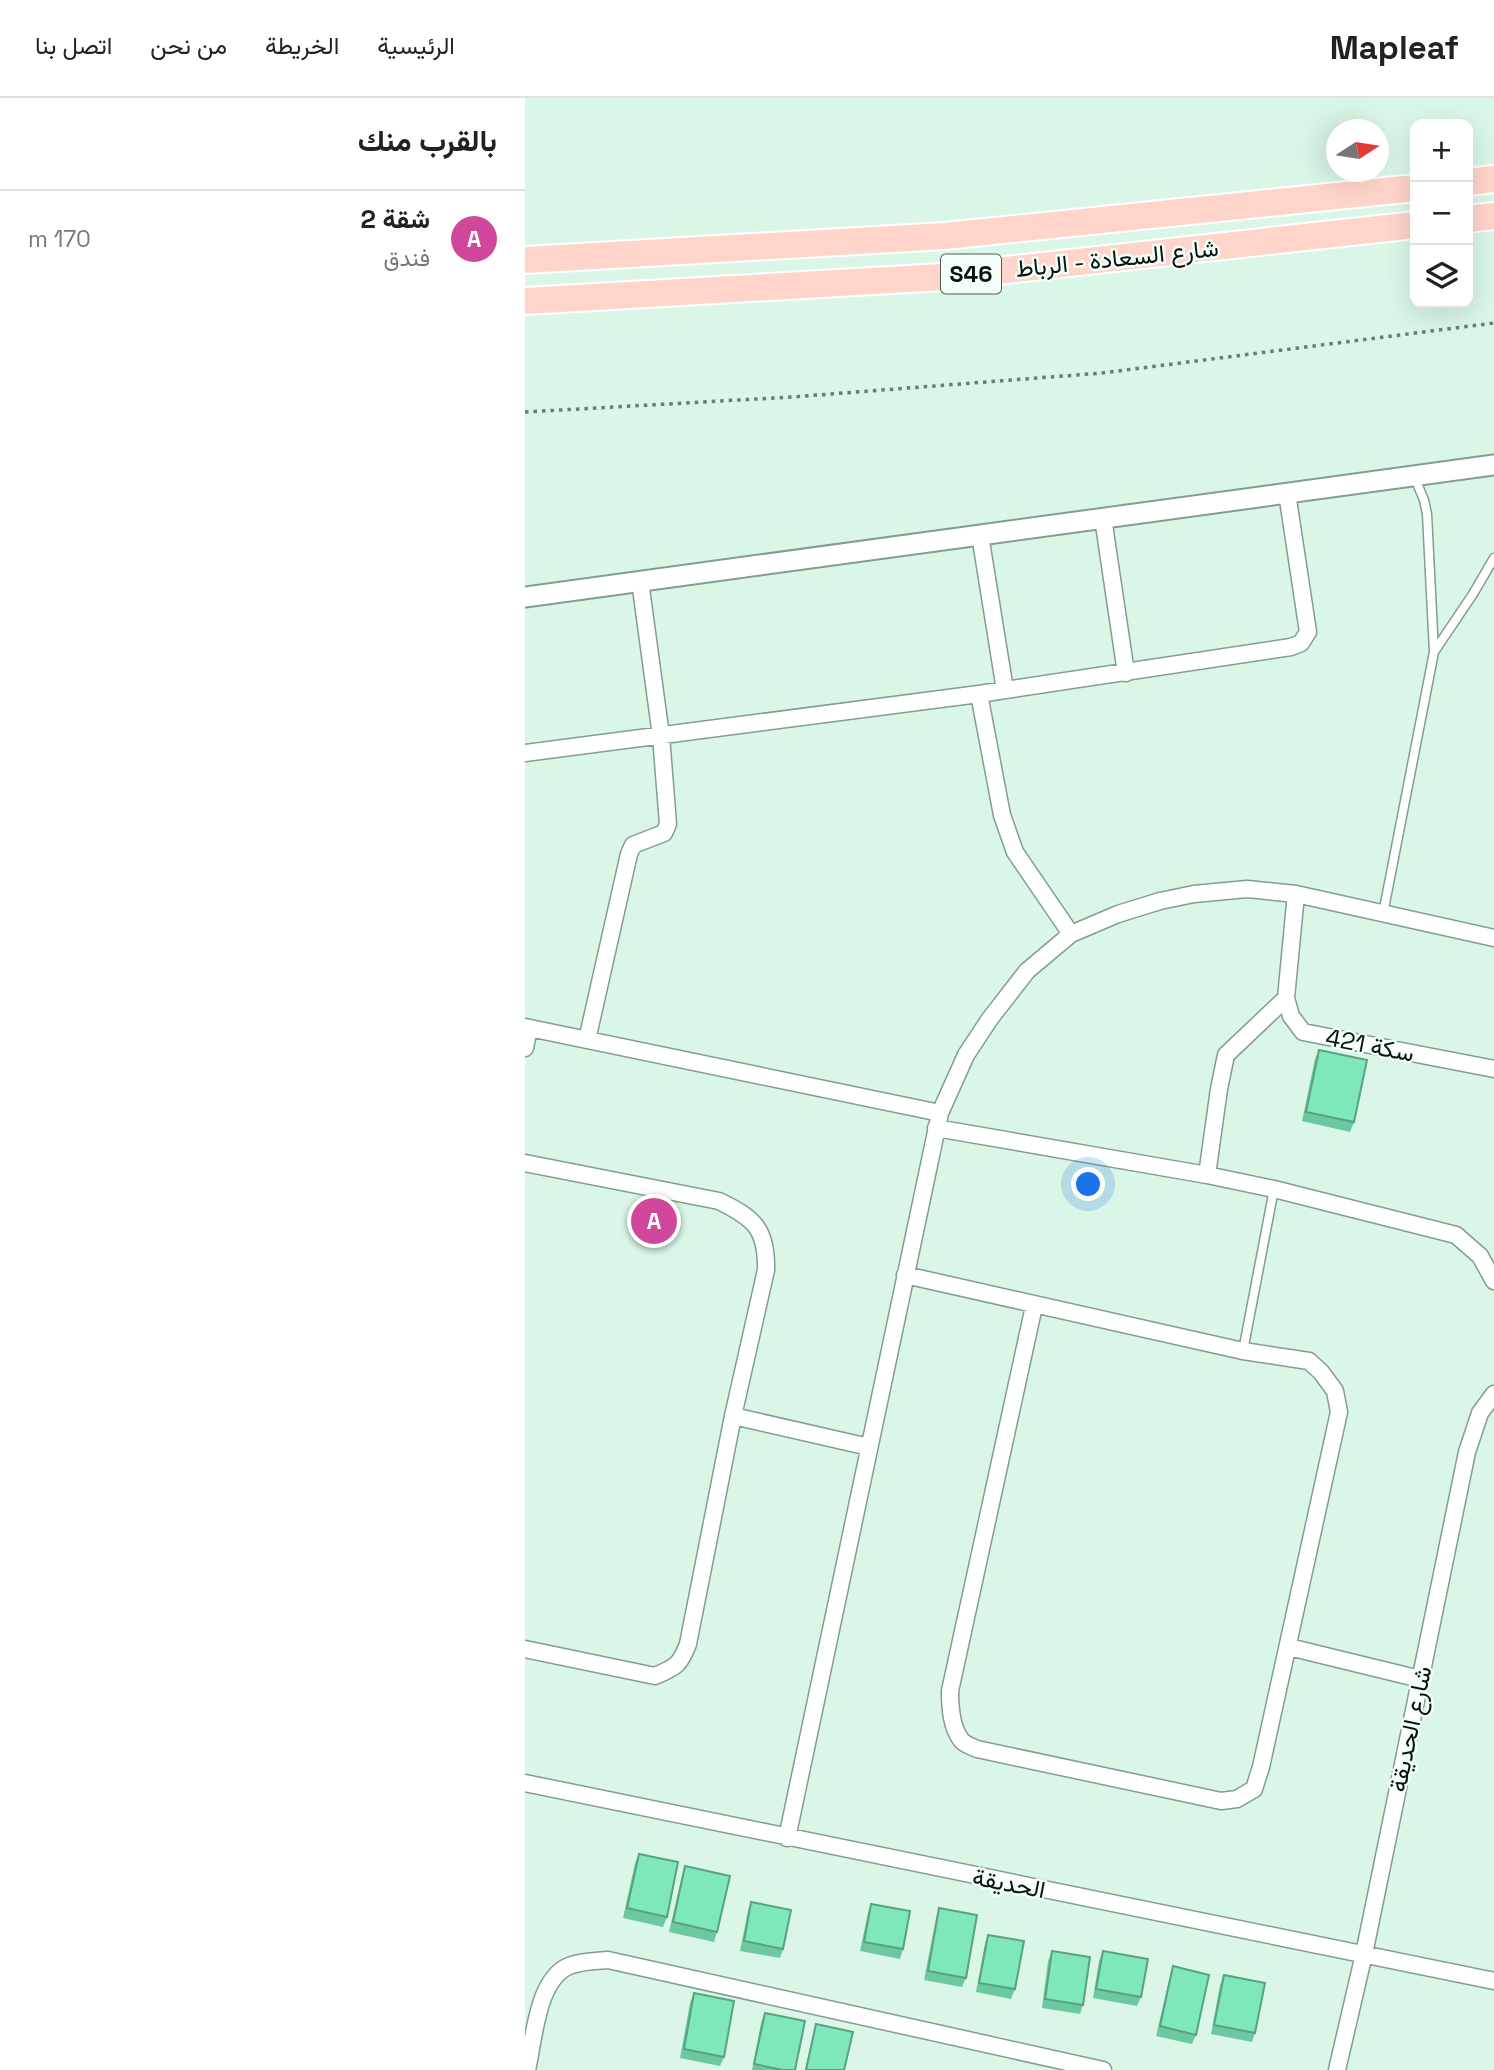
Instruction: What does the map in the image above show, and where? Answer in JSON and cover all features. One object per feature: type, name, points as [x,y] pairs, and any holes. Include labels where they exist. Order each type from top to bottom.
[{"type":"highway","points":[[1473,181],[1494,179]]},
{"type":"highway","name":"شارع السعادة - الرباط","points":[[525,260],[945,236],[1410,189]]},
{"type":"highway","points":[[1473,218],[1494,216]]},
{"type":"highway","name":"شارع السعادة - الرباط","points":[[525,301],[942,278],[1410,226]]},
{"type":"street","points":[[525,597],[1494,465]]},
{"type":"street","points":[[525,753],[979,694],[1291,647],[1301,643],[1308,632],[1287,493]]},
{"type":"street","points":[[1103,518],[1126,673]]},
{"type":"street","points":[[980,535],[1005,690]]},
{"type":"street","points":[[587,1040],[629,854],[633,845],[643,839],[656,838],[664,833],[668,824],[661,736],[640,581]]},
{"type":"street","points":[[979,694],[1002,815],[1015,852],[1071,934]]},
{"type":"street","points":[[787,1838],[938,1121],[966,1055],[1027,971],[1071,934],[1129,911],[1195,894],[1247,889],[1296,894],[1494,938]]},
{"type":"street","points":[[1207,1175],[1226,1055],[1286,998],[1296,894]]},
{"type":"street","name":"سكة 421","points":[[1286,998],[1291,1016],[1303,1032],[1494,1069]]},
{"type":"street","points":[[525,1048],[527,1028],[938,1121],[1274,1189],[1456,1235],[1480,1256],[1494,1281]]},
{"type":"street","points":[[525,1163],[719,1201],[746,1214],[760,1232],[767,1250],[767,1270],[733,1416],[688,1644],[682,1661],[672,1669],[655,1676],[525,1649]]},
{"type":"street","points":[[905,1275],[1034,1306],[1243,1351],[1308,1362],[1321,1372],[1335,1391],[1339,1412],[1289,1647],[1254,1789],[1237,1799],[1221,1801],[977,1749],[962,1741],[950,1708],[950,1691],[1034,1306]]},
{"type":"street","name":"شارع الحديقة","points":[[1338,2070],[1467,1452],[1480,1413],[1494,1394]]},
{"type":"street","points":[[733,1416],[869,1447]]},
{"type":"street","points":[[1289,1647],[1420,1679]]},
{"type":"street","name":"الحديقة","points":[[525,1783],[1494,1981]]},
{"type":"street","points":[[527,2070],[544,1993],[554,1976],[568,1966],[608,1960],[1103,2070]]},
{"type":"lane","points":[[1383,914],[1434,652],[1427,514],[1414,476]]},
{"type":"lane","points":[[1434,652],[1494,558]]},
{"type":"lane","points":[[1243,1351],[1274,1189]]},
{"type":"path","points":[[525,412],[792,397],[1102,373],[1494,323]]},
{"type":"building","points":[[1319,1050],[1367,1060],[1354,1122],[1306,1112]]},
{"type":"building","points":[[639,1854],[678,1862],[667,1917],[627,1908]]},
{"type":"building","points":[[685,1866],[730,1876],[717,1932],[673,1922]]},
{"type":"building","points":[[751,1902],[791,1910],[783,1949],[744,1941]]},
{"type":"building","points":[[871,1904],[910,1911],[903,1949],[864,1942]]},
{"type":"building","points":[[939,1908],[977,1915],[966,1978],[928,1971]]},
{"type":"building","points":[[988,1935],[1024,1941],[1015,1989],[979,1983]]},
{"type":"building","points":[[1052,1951],[1090,1957],[1083,2005],[1045,1999]]},
{"type":"building","points":[[1103,1951],[1148,1959],[1141,1997],[1096,1989]]},
{"type":"building","points":[[1173,1966],[1209,1975],[1196,2035],[1160,2026]]},
{"type":"building","points":[[1224,1975],[1265,1983],[1255,2033],[1214,2025]]},
{"type":"building","points":[[694,1993],[734,2001],[724,2057],[684,2049]]},
{"type":"building","points":[[765,2013],[805,2021],[795,2070],[754,2064]]},
{"type":"building","points":[[816,2024],[853,2032],[844,2070],[806,2070]]},
{"type":"place","name":"شقة 2","points":[[654,1221]]}]
